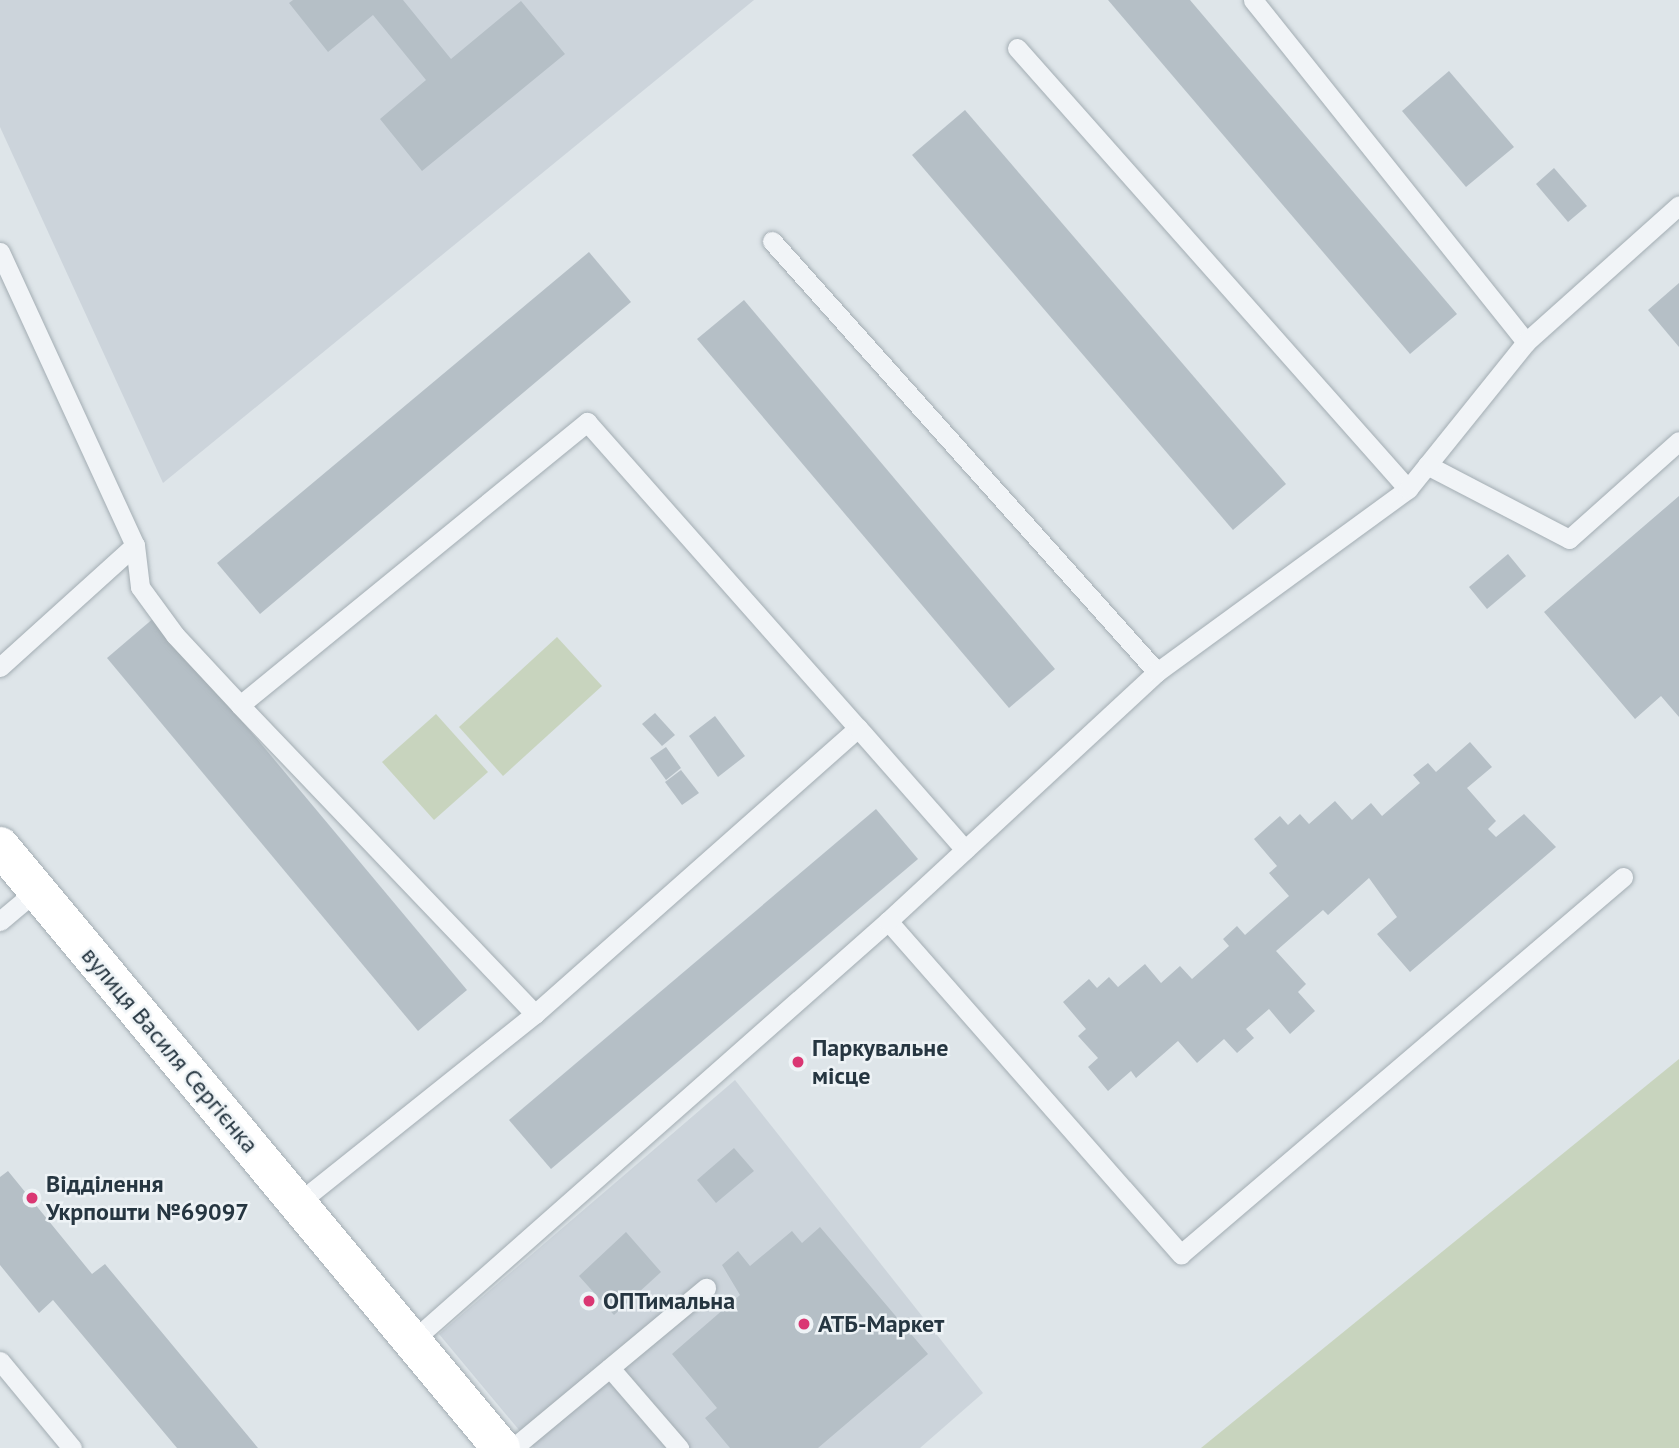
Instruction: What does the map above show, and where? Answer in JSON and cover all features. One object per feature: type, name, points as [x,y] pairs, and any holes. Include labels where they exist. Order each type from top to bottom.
[{"type":"main road","name":"вулиця Василя Сергієнка","points":[[0,846],[500,1448]]},
{"type":"lane","points":[[1253,0],[1526,342]]},
{"type":"lane","points":[[1017,48],[1408,489]]},
{"type":"lane","points":[[411,1342],[888,921],[1157,672],[1408,489],[1526,342],[1679,205]]},
{"type":"lane","points":[[772,241],[1157,672]]},
{"type":"lane","points":[[0,252],[135,545],[140,587],[175,635],[535,1014]]},
{"type":"lane","points":[[240,705],[587,422],[965,850]]},
{"type":"lane","points":[[1427,465],[1569,539],[1679,441]]},
{"type":"lane","points":[[0,667],[135,545]]},
{"type":"lane","points":[[298,1203],[535,1014],[858,728]]},
{"type":"lane","points":[[888,921],[1181,1254],[1623,877]]},
{"type":"lane","points":[[0,921],[37,890]]},
{"type":"lane","points":[[513,1448],[706,1288]]},
{"type":"lane","points":[[0,1361],[72,1448]]},
{"type":"lane","points":[[610,1368],[679,1448]]},
{"type":"shaded area","points":[[0,0],[754,0],[163,483],[0,127]]},
{"type":"shaded area","points":[[735,1080],[983,1393],[920,1448],[534,1448],[439,1334]]},
{"type":"green space","points":[[557,637],[602,686],[503,776],[459,727]]},
{"type":"green space","points":[[436,714],[488,772],[434,820],[382,762]]},
{"type":"green space","points":[[1679,1059],[1679,1448],[1201,1448]]},
{"type":"building","points":[[293,0],[403,0],[451,59],[521,1],[565,54],[422,171],[380,119],[426,80],[373,15],[328,52],[289,3]]},
{"type":"building","points":[[1108,0],[1190,0],[1457,314],[1410,354]]},
{"type":"building","points":[[1449,71],[1514,147],[1466,187],[1402,111]]},
{"type":"building","points":[[965,110],[1286,484],[1233,530],[912,155]]},
{"type":"building","points":[[1554,168],[1587,206],[1568,222],[1536,184]]},
{"type":"building","points":[[589,252],[631,302],[260,614],[217,563]]},
{"type":"building","points":[[1679,283],[1679,347],[1648,310]]},
{"type":"building","points":[[744,300],[1055,669],[1009,708],[697,339]]},
{"type":"building","points":[[1679,496],[1679,717],[1661,696],[1635,719],[1544,612]]},
{"type":"building","points":[[1508,554],[1526,576],[1487,609],[1469,587]]},
{"type":"building","points":[[155,617],[467,990],[418,1031],[107,658]]},
{"type":"building","points":[[655,713],[675,735],[662,746],[642,724]]},
{"type":"building","points":[[715,716],[745,756],[718,777],[689,736]]},
{"type":"building","points":[[1470,742],[1492,767],[1467,788],[1496,821],[1488,829],[1496,837],[1524,814],[1556,847],[1410,972],[1377,934],[1397,917],[1369,878],[1328,915],[1323,910],[1276,951],[1306,984],[1298,992],[1315,1011],[1290,1034],[1269,1009],[1246,1029],[1254,1038],[1237,1053],[1224,1039],[1197,1063],[1178,1041],[1136,1078],[1131,1071],[1108,1091],[1088,1067],[1098,1058],[1078,1036],[1086,1029],[1063,1002],[1089,979],[1097,988],[1109,977],[1118,987],[1145,964],[1161,983],[1180,966],[1192,979],[1229,946],[1223,939],[1237,926],[1245,935],[1289,896],[1269,873],[1277,866],[1254,839],[1280,816],[1288,825],[1300,814],[1309,824],[1335,801],[1352,820],[1371,803],[1382,816],[1420,783],[1413,775],[1428,763],[1436,772]]},
{"type":"building","points":[[666,747],[681,768],[666,780],[650,758]]},
{"type":"building","points":[[681,770],[699,793],[682,805],[665,782]]},
{"type":"building","points":[[876,809],[918,859],[551,1169],[509,1120]]},
{"type":"building","points":[[734,1148],[754,1171],[716,1203],[697,1180]]},
{"type":"building","points":[[8,1171],[92,1274],[105,1264],[258,1448],[177,1448],[53,1300],[39,1313],[0,1265],[0,1177]]},
{"type":"building","name":"АТБ-Маркет","points":[[820,1227],[928,1354],[818,1448],[730,1448],[705,1418],[717,1408],[672,1354],[740,1295],[722,1265],[738,1251],[750,1266],[792,1231],[802,1243]]},
{"type":"building","points":[[626,1232],[661,1272],[614,1315],[579,1276]]},
{"type":"place","name":"Паркувальне місце","points":[[798,1062]]},
{"type":"place","name":"Відділення Укрпошти №69097","points":[[32,1198]]},
{"type":"place","name":"ОПТимальна","points":[[589,1301]]},
{"type":"place","name":"АТБ-Маркет","points":[[804,1324]]}]
